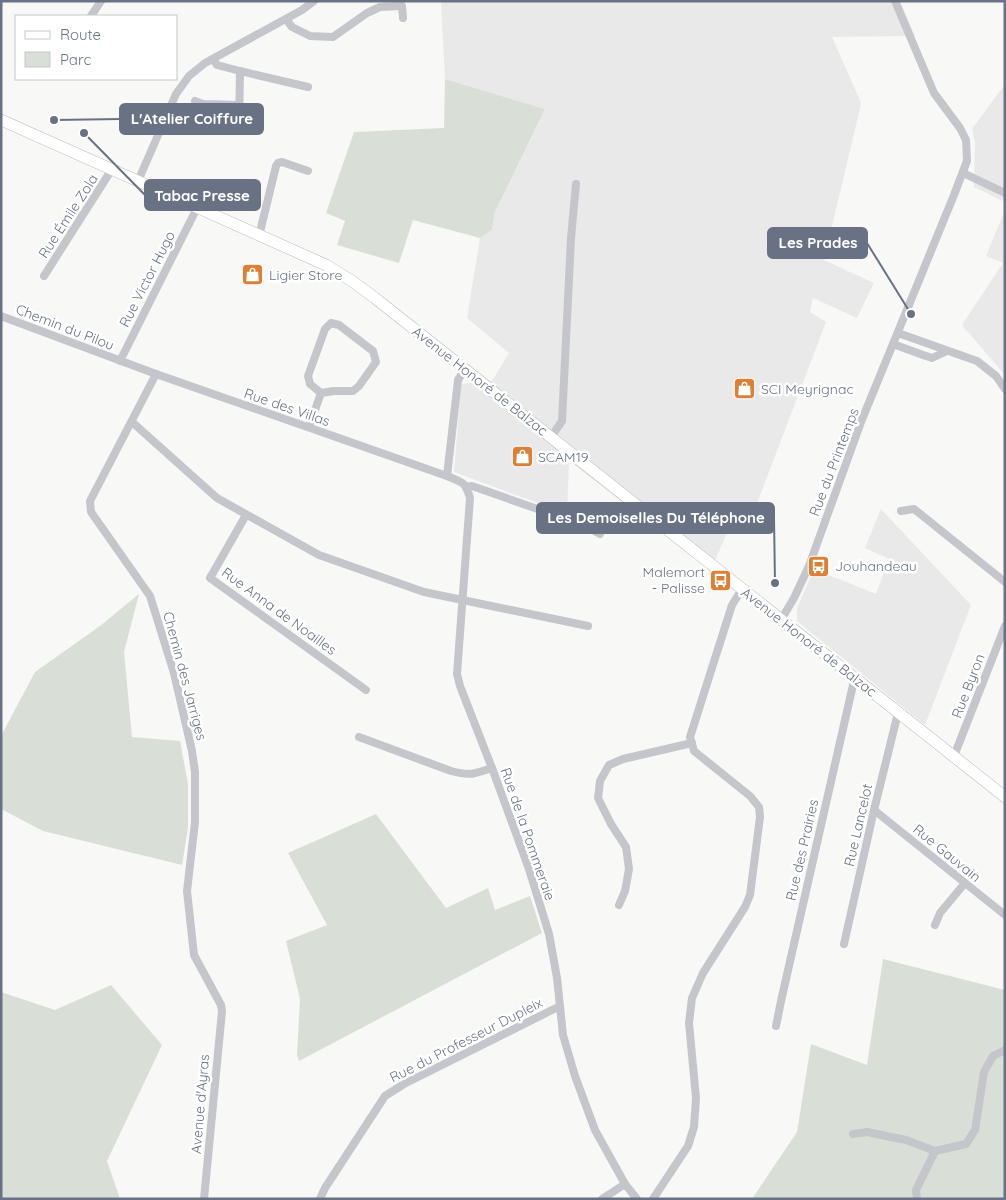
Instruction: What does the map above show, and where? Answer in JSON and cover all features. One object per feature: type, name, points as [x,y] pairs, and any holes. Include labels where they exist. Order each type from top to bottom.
[{"type":"main road","name":"Avenue Honoré de Balzac","points":[[1,120],[326,265],[352,281],[1005,797]]},
{"type":"street","points":[[93,15],[101,1]]},
{"type":"street","points":[[138,181],[176,94],[189,76],[212,59],[286,19],[314,1]]},
{"type":"street","name":"Rue du Printemps","points":[[781,620],[809,566],[861,422],[967,161],[966,140],[960,128],[934,93],[895,1]]},
{"type":"street","points":[[286,19],[292,27],[310,36],[333,37],[367,13],[380,7],[402,6],[403,18]]},
{"type":"street","points":[[212,59],[217,65],[308,87]]},
{"type":"street","points":[[239,124],[240,71]]},
{"type":"street","points":[[195,101],[203,104],[239,104]]},
{"type":"street","points":[[259,236],[278,163],[282,162],[308,171]]},
{"type":"street","name":"Rue Émile Zola","points":[[44,276],[112,169]]},
{"type":"street","points":[[963,172],[1005,193]]},
{"type":"street","points":[[551,437],[562,421],[571,238],[576,184]]},
{"type":"street","name":"Rue Victor Hugo","points":[[120,361],[197,208]]},
{"type":"street","name":"Chemin du Pilou","points":[[1,316],[120,361]]},
{"type":"street","points":[[331,323],[339,325],[373,351],[376,362],[359,386],[353,391],[322,393],[310,384],[308,376],[325,329],[331,323]]},
{"type":"street","points":[[898,333],[977,361],[996,376],[1005,389]]},
{"type":"street","points":[[893,344],[932,358],[947,351]]},
{"type":"street","name":"Rue des Villas","points":[[120,361],[447,476]]},
{"type":"street","points":[[465,369],[458,380],[447,476],[461,482],[466,487],[472,486],[583,525],[600,534]]},
{"type":"street","name":"Chemin des Jarriges","points":[[156,374],[90,501],[91,512],[150,596],[174,673],[195,772],[195,822],[187,891],[194,956],[221,1005],[222,1011]]},
{"type":"street","points":[[308,428],[322,393]]},
{"type":"street","points":[[132,422],[217,498],[319,556],[424,592],[588,626]]},
{"type":"street","name":"Rue de la Pommeraie","points":[[466,487],[470,498],[457,674],[529,869],[549,934],[557,978],[563,1035],[582,1094],[595,1130],[625,1184],[637,1199]]},
{"type":"street","points":[[901,511],[914,509],[1005,582]]},
{"type":"street","name":"Rue Anna de Noailles","points":[[246,514],[210,578],[366,690]]},
{"type":"street","points":[[654,1199],[688,1146],[694,1127],[696,1098],[689,1022],[692,998],[703,973],[745,907],[750,895],[760,817],[759,807],[750,796],[694,751],[690,737],[730,610],[742,589]]},
{"type":"street","name":"Rue Byron","points":[[954,756],[1005,627]]},
{"type":"street","name":"Rue des Prairies","points":[[776,1026],[852,685],[856,680]]},
{"type":"street","name":"Rue Lancelot","points":[[844,944],[898,713]]},
{"type":"street","points":[[359,737],[464,775],[492,768]]},
{"type":"street","points":[[619,904],[626,891],[629,869],[626,847],[611,824],[598,798],[600,781],[610,765],[623,759],[692,744]]},
{"type":"street","name":"Rue Gauvain","points":[[874,810],[1005,915]]},
{"type":"street","points":[[935,925],[940,913],[965,883]]},
{"type":"street","name":"Rue du Professeur Dupleix","points":[[320,1199],[325,1188],[385,1096],[404,1084],[560,1006]]},
{"type":"street","name":"Avenue d'Ayras","points":[[204,1199],[222,1011]]},
{"type":"street","points":[[853,1134],[867,1132],[906,1140],[935,1151],[966,1144],[974,1130],[984,1072],[992,1056],[1005,1050]]},
{"type":"street","points":[[917,1199],[916,1190],[935,1151]]},
{"type":"street","points":[[602,1199],[625,1184]]},
{"type":"shaded area","points":[[441,1],[900,1],[915,36],[832,37],[861,104],[824,260],[874,283],[857,318],[813,298],[810,312],[826,322],[748,527],[732,521],[711,570],[569,461],[567,514],[454,472],[461,384],[492,381],[509,353],[467,318],[480,238],[492,230],[495,212],[545,109],[445,79]]},
{"type":"shaded area","points":[[1005,84],[1005,202],[974,187],[975,143],[972,129]]},
{"type":"shaded area","points":[[1005,210],[1005,375],[962,325],[1003,263],[986,256]]},
{"type":"shaded area","points":[[881,509],[971,605],[925,725],[797,621],[797,608],[814,569],[876,594],[889,559],[865,548]]},
{"type":"green space","points":[[445,79],[545,109],[495,212],[492,230],[480,238],[413,220],[399,263],[337,245],[345,221],[326,213],[354,132],[444,128]]},
{"type":"green space","points":[[139,594],[124,652],[132,737],[180,741],[188,784],[188,828],[182,865],[43,831],[1,809],[1,736],[35,672],[100,626]]},
{"type":"green space","points":[[376,814],[446,908],[488,888],[495,910],[530,896],[542,933],[299,1061],[297,1055],[300,999],[286,941],[327,925],[288,853]]},
{"type":"green space","points":[[883,959],[1005,990],[1005,1199],[752,1199],[797,1132],[811,1044],[867,1065]]},
{"type":"green space","points":[[111,985],[162,1045],[107,1161],[119,1199],[1,1199],[1,992],[55,1010]]},
{"type":"place","name":"L'Atelier Coiffure","points":[[54,120]]},
{"type":"place","name":"Tabac Presse","points":[[84,133]]},
{"type":"place","name":"Ligier Store","points":[[253,275]]},
{"type":"place","name":"Les Prades","points":[[911,314]]},
{"type":"place","name":"SCI Meyrignac","points":[[745,389]]},
{"type":"place","name":"SCAM19","points":[[522,457]]},
{"type":"place","name":"Jouhandeau","points":[[819,566]]},
{"type":"place","name":"Malemort - Palisse","points":[[721,580]]},
{"type":"place","name":"Les Demoiselles Du Téléphone","points":[[775,583]]}]
